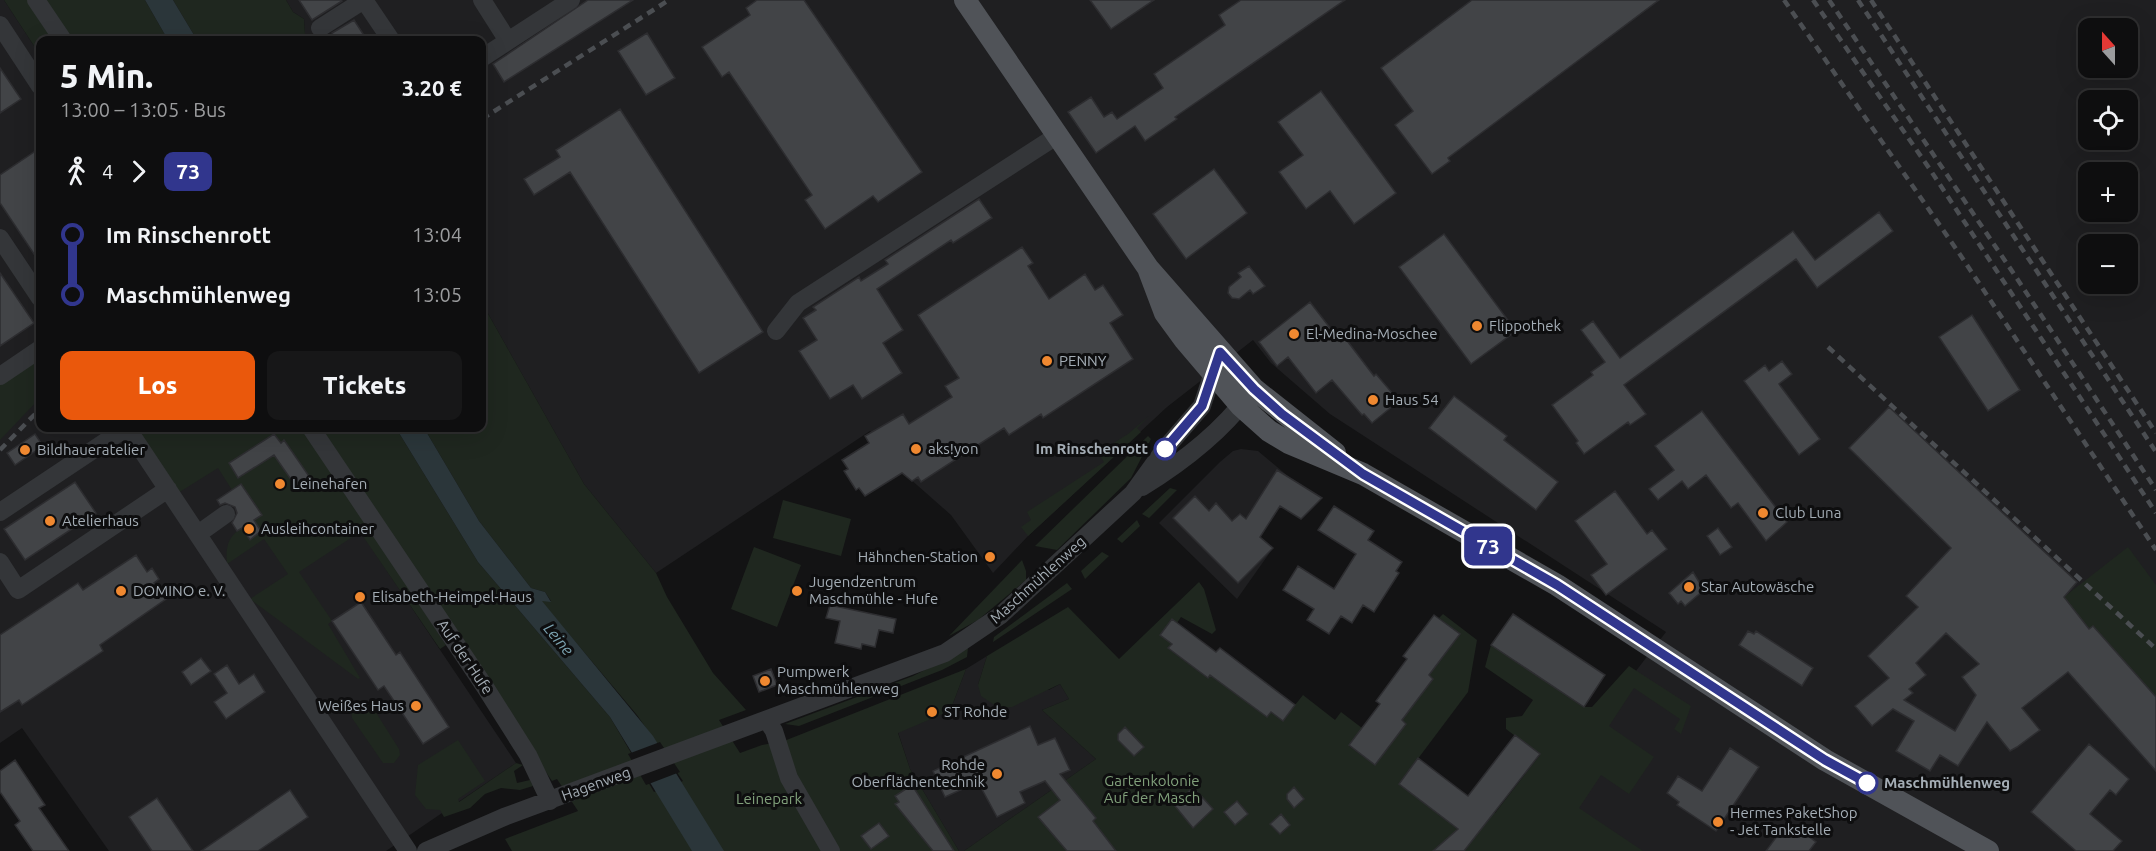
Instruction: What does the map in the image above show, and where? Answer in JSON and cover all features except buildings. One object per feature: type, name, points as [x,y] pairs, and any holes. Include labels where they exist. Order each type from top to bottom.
[{"type":"main road","points":[[965,0],[1148,268],[1220,352],[1247,397]]},
{"type":"main road","points":[[1148,268],[1165,313],[1212,374],[1363,474],[1557,585],[1825,760],[1988,851]]},
{"type":"street","points":[[36,0],[60,36]]},
{"type":"street","points":[[320,28],[364,0],[388,36]]},
{"type":"street","points":[[482,0],[508,41]]},
{"type":"street","points":[[486,55],[571,0]]},
{"type":"street","points":[[0,25],[36,80]]},
{"type":"street","points":[[776,331],[798,303],[1058,135]]},
{"type":"street","points":[[0,238],[36,292]]},
{"type":"street","points":[[0,376],[36,352]]},
{"type":"street","name":"Maschmühlenweg","points":[[1133,493],[1164,450],[1202,406],[1220,352]]},
{"type":"street","name":"Maschmühlenweg","points":[[767,720],[924,662],[960,643],[1001,615],[1133,493],[1168,470],[1247,397]]},
{"type":"street","points":[[0,512],[121,432]]},
{"type":"street","points":[[130,432],[408,851]]},
{"type":"street","name":"Auf der Hufe","points":[[314,432],[485,687],[554,799]]},
{"type":"street","points":[[0,562],[18,590],[168,489]]},
{"type":"street","points":[[198,534],[226,514]]},
{"type":"street","points":[[767,720],[774,731],[789,778],[831,851]]},
{"type":"street","name":"Hagenweg","points":[[426,851],[474,829],[767,720]]},
{"type":"shaded area","points":[[0,0],[4,0],[36,49],[36,432],[294,432],[516,763],[386,851],[109,851],[22,728],[0,743]]},
{"type":"shaded area","points":[[286,0],[2156,0],[2156,851],[1497,851],[1666,632],[1330,414],[1271,363],[1253,340],[1167,407],[1028,536],[993,573],[951,515],[892,463],[870,431],[656,573],[584,484],[486,310],[486,36],[306,36],[304,19],[293,12]]},
{"type":"shaded area","points":[[1241,449],[1258,451],[1295,482],[1260,537],[1273,548],[1237,599],[1159,523],[1220,462],[1233,451]]},
{"type":"shaded area","points":[[987,656],[978,685],[1049,690],[1060,684],[1069,699],[1042,710],[1096,759],[964,851],[959,851],[910,769],[898,732],[950,711],[966,669]]},
{"type":"green space","points":[[4,0],[29,0],[52,36],[36,36],[36,49]]},
{"type":"green space","points":[[42,0],[145,0],[166,36],[65,36]]},
{"type":"green space","points":[[173,0],[286,0],[293,12],[304,19],[306,36],[195,36]]},
{"type":"green space","name":"Leinepark","points":[[486,310],[584,484],[656,573],[667,597],[713,673],[746,710],[719,720],[740,753],[762,745],[784,741],[966,669],[950,711],[898,733],[910,769],[959,851],[512,851],[505,839],[578,811],[557,779],[552,781],[319,432],[398,432],[478,562],[610,717],[654,792],[683,781],[637,715],[541,601],[551,601],[545,592],[531,588],[479,521],[426,432],[486,432]]},
{"type":"green space","points":[[36,360],[36,402],[0,440],[0,383]]},
{"type":"green space","points":[[1149,416],[1137,428],[1141,432],[1028,536],[1021,527],[1031,520],[1027,512],[1104,462],[1098,453],[1128,434]]},
{"type":"green space","points":[[138,432],[307,432],[446,645],[440,649],[360,532],[299,572],[332,621],[328,624],[360,678],[358,679],[250,599],[288,574],[264,539],[227,564],[230,539],[240,529],[262,515],[241,484],[232,490],[218,468],[178,493]]},
{"type":"green space","points":[[1148,436],[1151,439],[1131,478],[1057,550],[1035,546]]},
{"type":"green space","points":[[1170,488],[1177,490],[1149,518],[1142,514]]},
{"type":"green space","points":[[783,500],[851,519],[841,556],[773,538]]},
{"type":"green space","points":[[1137,520],[1140,526],[1122,543],[1117,539]]},
{"type":"green space","points":[[754,547],[801,565],[777,627],[731,609]]},
{"type":"green space","points":[[2128,547],[2156,585],[2156,697],[2093,626],[2086,632],[2081,619],[2064,597]]},
{"type":"green space","points":[[1102,552],[1109,556],[1085,579],[1081,571]]},
{"type":"green space","points":[[1022,560],[1026,580],[978,620],[949,636]]},
{"type":"green space","name":"Gartenkolonie Auf der Masch","points":[[1199,582],[1204,589],[1216,630],[1212,634],[1181,617],[1177,623],[1172,619],[1160,635],[1172,644],[1169,649],[1208,678],[1211,674],[1283,720],[1303,695],[1335,720],[1341,712],[1362,728],[1349,746],[1375,765],[1406,724],[1402,720],[1433,679],[1429,675],[1460,634],[1439,618],[1443,614],[1477,640],[1468,692],[1399,784],[1446,820],[1495,813],[1540,755],[1506,729],[1506,718],[1522,716],[1533,700],[1485,667],[1491,645],[1584,707],[1592,707],[1629,666],[1691,706],[1681,734],[1674,729],[1680,719],[1634,688],[1609,726],[1654,757],[1629,794],[1601,775],[1579,808],[1643,851],[964,851],[1096,759],[1042,710],[1069,699],[1060,684],[1012,707],[999,708],[981,696],[978,685],[987,656],[1068,607],[1119,659]]},
{"type":"green space","points":[[1067,583],[1072,589],[993,642],[994,637]]},
{"type":"green space","points":[[968,648],[967,657],[942,670],[799,726],[785,724],[913,676]]},
{"type":"green space","points":[[370,703],[399,749],[400,755],[394,763],[383,763],[352,718],[351,708],[354,704]]},
{"type":"green space","points":[[458,740],[485,781],[458,799],[459,802],[516,763],[523,765],[514,771],[517,783],[530,780],[533,786],[520,790],[501,788],[485,794],[470,808],[444,817],[440,810],[426,809],[415,795],[418,765]]},
{"type":"water","points":[[145,0],[173,0],[195,36],[166,36]]},
{"type":"water","name":"Leine","points":[[398,432],[426,432],[479,521],[531,588],[545,592],[551,602],[542,601],[653,736],[724,851],[692,851],[610,717],[478,562]]},
{"type":"pier","points":[[660,742],[680,772],[646,785],[628,754]]},
{"type":"railway","points":[[486,116],[669,0]]},
{"type":"railway","points":[[1784,0],[1961,256],[2156,550]]},
{"type":"railway","points":[[1813,0],[1929,168],[2156,513]]},
{"type":"railway","points":[[1829,0],[2156,490]]},
{"type":"railway","points":[[1858,0],[2156,452]]},
{"type":"railway","points":[[1871,0],[2156,433]]},
{"type":"railway","points":[[1828,347],[2156,649]]},
{"type":"railway","points":[[0,450],[36,413]]},
{"type":"bus line","name":"73","points":[[1165,449],[1202,406],[1220,352],[1254,389],[1282,414],[1363,474],[1557,585],[1658,648],[1825,760],[1867,783]]},
{"type":"place","name":"Flippothek","points":[[1477,326]]},
{"type":"place","name":"El-Medina-Moschee","points":[[1294,334]]},
{"type":"place","name":"PENNY","points":[[1047,361]]},
{"type":"place","name":"Haus 54","points":[[1373,400]]},
{"type":"place","name":"aks!yon","points":[[916,449]]},
{"type":"place","name":"Im Rinschenrott","points":[[1165,449]]},
{"type":"place","name":"Bildhaueratelier","points":[[25,450]]},
{"type":"place","name":"Leinehafen","points":[[280,484]]},
{"type":"place","name":"Club Luna","points":[[1763,513]]},
{"type":"place","name":"Atelierhaus","points":[[50,521]]},
{"type":"place","name":"Ausleihcontainer","points":[[249,529]]},
{"type":"place","name":"Hähnchen-Station","points":[[990,557]]},
{"type":"place","name":"Star Autowäsche","points":[[1689,587]]},
{"type":"place","name":"DOMINO e. V.","points":[[121,591]]},
{"type":"place","name":"Jugendzentrum Maschmühle - Hufe","points":[[797,591]]},
{"type":"place","name":"Elisabeth-Heimpel-Haus","points":[[360,597]]},
{"type":"place","name":"Pumpwerk Maschmühlenweg","points":[[765,681]]},
{"type":"place","name":"Weißes Haus","points":[[416,706]]},
{"type":"place","name":"ST Rohde","points":[[932,712]]},
{"type":"place","name":"Rohde Oberflächentechnik","points":[[997,774]]},
{"type":"place","name":"Maschmühlenweg","points":[[1867,783]]},
{"type":"place","name":"Hermes PaketShop - Jet Tankstelle","points":[[1718,822]]}]
